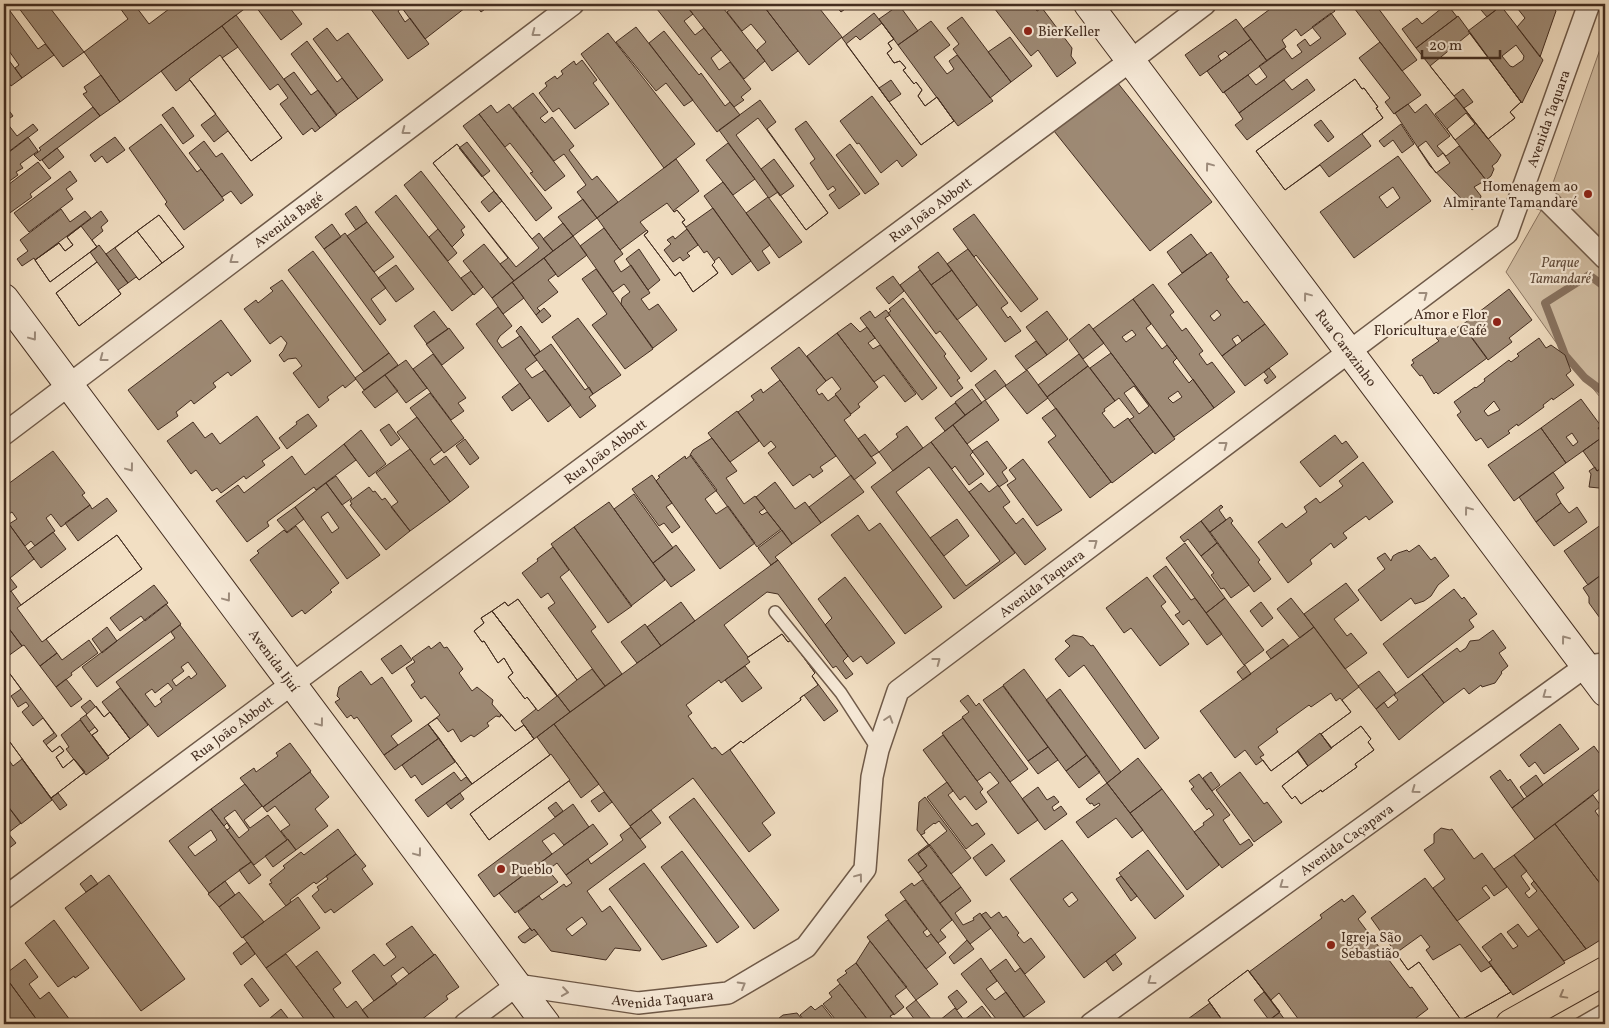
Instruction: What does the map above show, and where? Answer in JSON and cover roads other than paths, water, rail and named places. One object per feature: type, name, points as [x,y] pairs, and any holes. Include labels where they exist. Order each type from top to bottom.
[{"type":"main road","points":[[1510,1024],[1605,971]]},
{"type":"street","name":"Avenida Bagé","points":[[4,434],[574,4]]},
{"type":"street","name":"Rua Carazinho","points":[[1088,4],[1348,351],[1596,665],[1605,692]]},
{"type":"street","name":"Rua João Abbott","points":[[4,898],[1204,4]]},
{"type":"street","name":"Avenida Taquara","points":[[517,986],[638,1003],[728,993],[806,947],[864,869],[872,776],[878,750],[898,691],[1507,233],[1589,4]]},
{"type":"street","points":[[1522,192],[1547,200],[1605,258]]},
{"type":"street","name":"Avenida Ijuí","points":[[4,298],[546,1024]]},
{"type":"street","name":"Avenida Caçapava","points":[[1091,1024],[1596,665]]},
{"type":"street","points":[[465,1024],[517,986]]},
{"type":"lane","points":[[775,612],[840,693],[878,750]]},
{"type":"lane","points":[[1579,1024],[1605,1009]]},
{"type":"waterway","points":[[1605,287],[1589,275],[1545,303],[1565,355],[1585,378],[1605,393]]},
{"type":"place","name":"BierKeller","points":[[1028,31]]},
{"type":"place","name":"Homenagem ao Almirante Tamandaré","points":[[1588,194]]},
{"type":"place","name":"Amor e Flor Floricultura e Café","points":[[1497,322]]},
{"type":"place","name":"Pueblo","points":[[501,869]]},
{"type":"place","name":"Igreja São Sebastião","points":[[1331,945]]},
{"type":"park label","name":"Parque Tamandaré","points":[[1560,270]]}]
